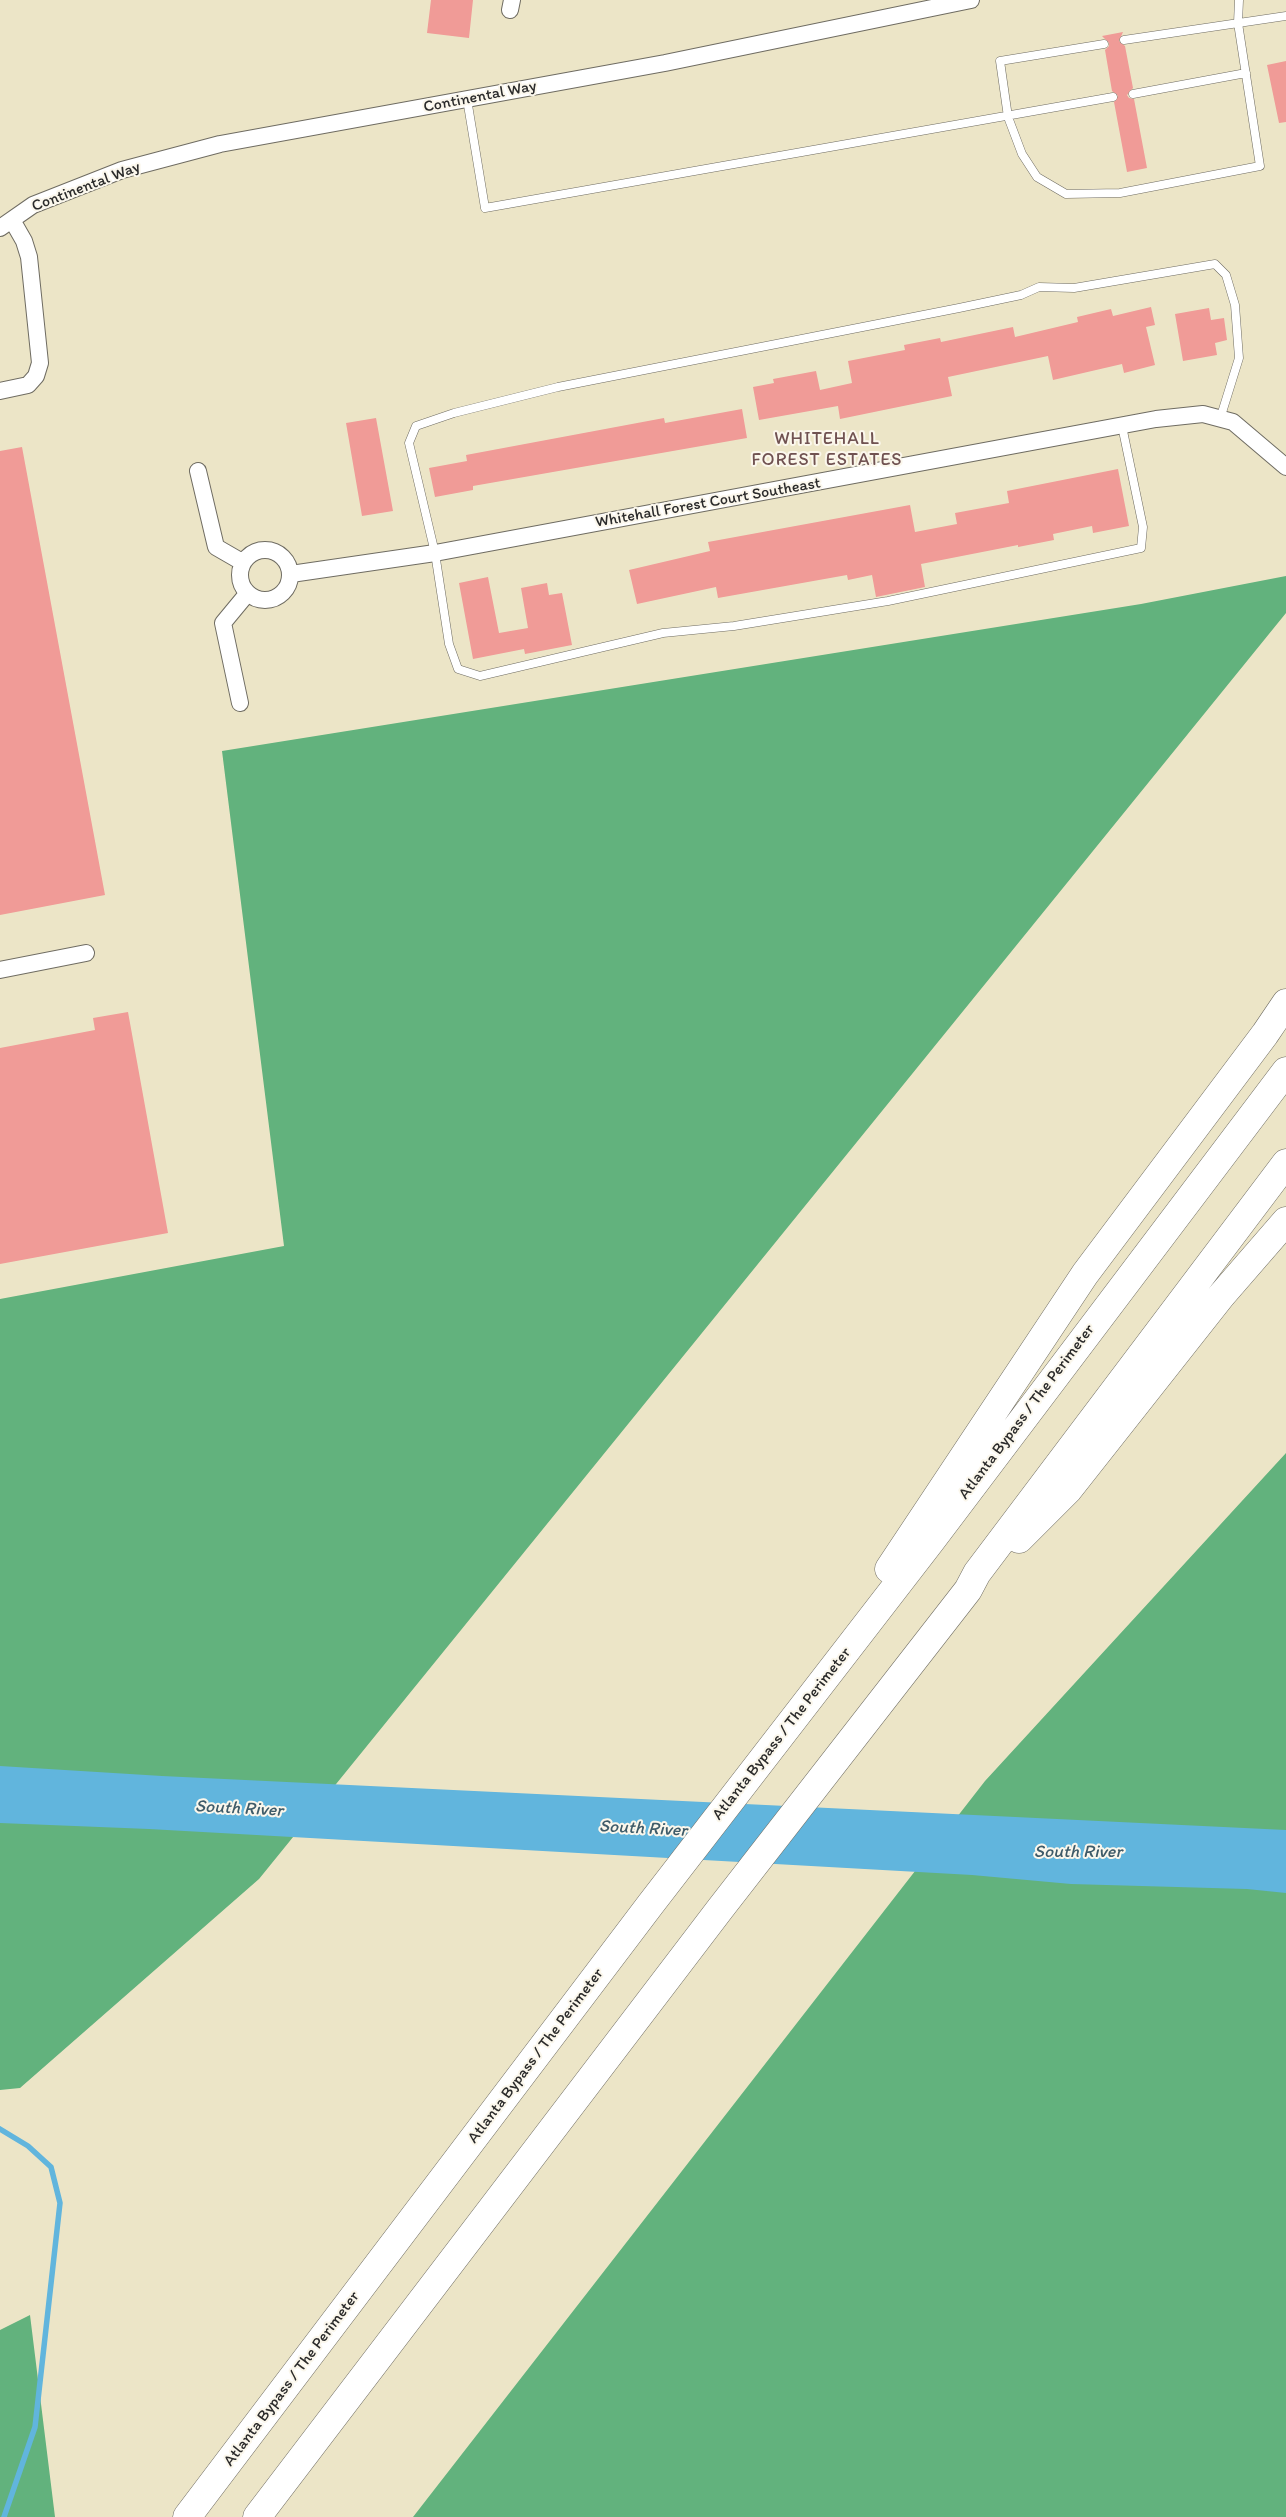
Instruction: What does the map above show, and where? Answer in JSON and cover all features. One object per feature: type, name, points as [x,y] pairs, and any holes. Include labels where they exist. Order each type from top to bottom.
[{"type":"highway","points":[[755,1770],[1085,1274],[1265,1034],[1286,1003]]},
{"type":"highway","name":"Atlanta Bypass / The Perimeter","points":[[187,2517],[650,1905],[931,1541],[1286,1071]]},
{"type":"highway","points":[[968,1590],[976,1572],[1286,1163]]},
{"type":"highway","points":[[257,2517],[720,1908],[968,1590],[1068,1490],[1221,1296],[1286,1221]]},
{"type":"street","name":"Continental Way","points":[[6,224],[33,205],[122,170],[220,144],[665,63],[971,0]]},
{"type":"street","points":[[0,391],[24,386],[32,382],[40,363],[29,257],[24,241],[6,224]]},
{"type":"street","name":"Whitehall Forest Court Southeast","points":[[291,574],[435,553],[1122,426],[1203,414],[1233,422],[1286,467]]},
{"type":"street","points":[[198,471],[216,547],[242,562]]},
{"type":"street","points":[[271,550],[285,559],[291,574],[289,583],[279,596],[263,600],[247,594],[239,579],[242,562],[255,551],[271,550]]},
{"type":"street","points":[[240,703],[223,623],[247,594]]},
{"type":"street","points":[[0,970],[86,953]]},
{"type":"lane","points":[[1104,44],[1000,61],[1008,117],[1022,154],[1038,177],[1066,194],[1120,193],[1260,166],[1238,23],[1239,0]]},
{"type":"lane","points":[[1124,40],[1286,16]]},
{"type":"lane","points":[[1134,94],[1246,73]]},
{"type":"lane","points":[[467,100],[485,208],[1113,97]]},
{"type":"lane","points":[[1122,426],[1142,527],[1140,548],[888,601],[734,626],[663,633],[480,676],[458,669],[449,644],[435,553],[409,443],[416,426],[454,413],[558,387],[959,308],[1020,295],[1039,287],[1074,288],[1215,264],[1226,275],[1235,306],[1239,358],[1220,419]]},
{"type":"green space","points":[[1286,576],[1286,613],[259,1879],[20,2088],[0,2090],[0,1299],[284,1246],[222,751],[1141,604]]},
{"type":"green space","points":[[1286,1453],[1286,2517],[413,2517],[985,1781]]},
{"type":"green space","points":[[30,2315],[55,2517],[0,2517],[0,2330]]},
{"type":"water","name":"South River","points":[[0,1766],[162,1776],[1286,1830],[1286,1893],[1247,1889],[1071,1884],[972,1875],[149,1829],[0,1823]]},
{"type":"building","points":[[431,0],[473,0],[469,38],[427,33]]},
{"type":"building","points":[[1123,32],[1119,41],[1125,46],[1133,88],[1127,95],[1129,98],[1134,99],[1147,168],[1127,172],[1114,102],[1118,96],[1112,91],[1105,50],[1109,43],[1102,36]]},
{"type":"building","points":[[1286,61],[1286,122],[1279,123],[1267,65]]},
{"type":"building","points":[[1151,307],[1155,325],[1146,327],[1155,365],[1124,373],[1122,364],[1053,380],[1048,356],[948,377],[952,396],[840,419],[838,406],[759,420],[753,387],[774,383],[773,379],[816,371],[820,390],[852,383],[848,361],[905,350],[904,345],[940,338],[941,342],[1013,327],[1015,337],[1078,322],[1077,317],[1111,309],[1113,316]]},
{"type":"building","points":[[1209,308],[1211,320],[1224,318],[1227,340],[1215,343],[1217,355],[1183,361],[1175,314]]},
{"type":"building","points":[[742,409],[747,438],[473,486],[473,490],[435,497],[429,468],[467,461],[466,455],[664,418],[665,423]]},
{"type":"building","points":[[376,418],[393,511],[362,516],[346,423]]},
{"type":"building","points":[[22,447],[105,895],[0,915],[0,451]]},
{"type":"building","points":[[1118,469],[1129,526],[1093,533],[1092,526],[1053,534],[1054,540],[921,564],[925,587],[876,597],[872,575],[848,580],[847,575],[718,598],[716,587],[637,604],[629,570],[710,551],[708,542],[910,505],[915,532],[957,524],[955,513],[1009,503],[1007,491]]},
{"type":"building","points":[[488,577],[499,633],[528,628],[521,588],[547,583],[549,595],[562,593],[572,645],[525,654],[524,649],[473,659],[459,583]]},
{"type":"building","points":[[128,1012],[168,1233],[0,1264],[0,1048],[95,1030],[93,1018]]},
{"type":"waterway","points":[[0,2129],[28,2146],[51,2167],[60,2203],[35,2427],[4,2517]]},
{"type":"district","name":"WHITEHALL FOREST ESTATES","points":[[827,449]]}]
